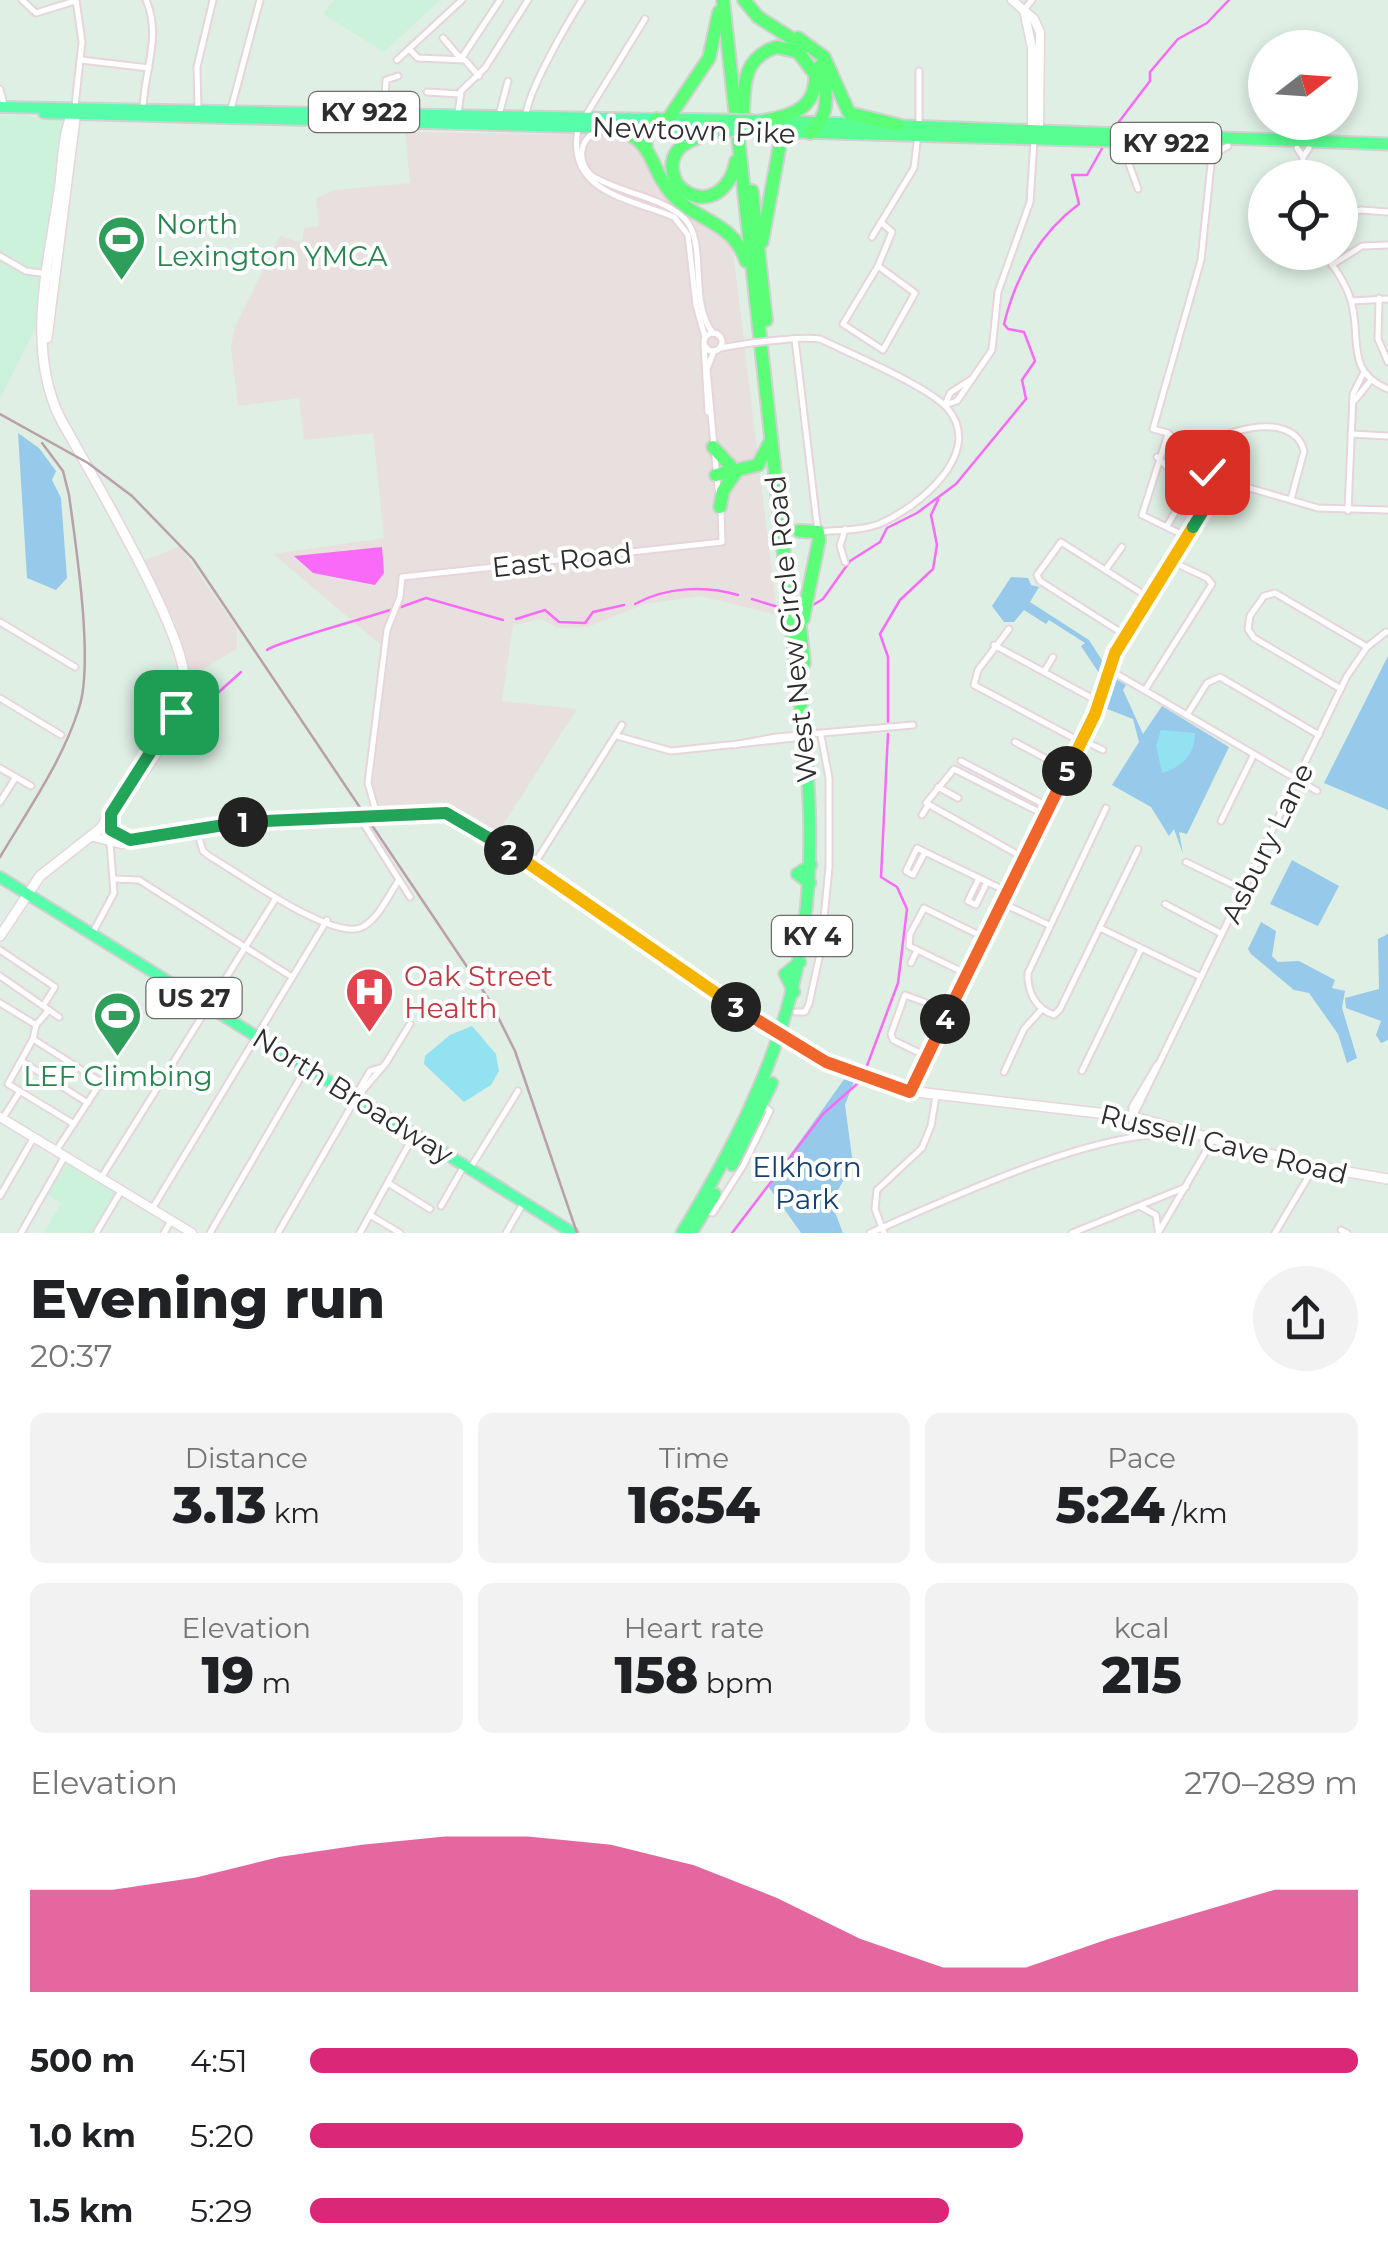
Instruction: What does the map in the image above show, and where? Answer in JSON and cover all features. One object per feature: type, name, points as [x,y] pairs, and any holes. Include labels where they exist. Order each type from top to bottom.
[{"type":"highway","name":"West New Circle Road","points":[[691,1233],[763,1104],[785,1039],[794,992],[785,974],[800,962],[810,883],[797,874],[811,865],[812,737],[782,508],[760,254],[724,0]]},
{"type":"highway","name":"West New Circle Road","points":[[682,1233],[744,1127],[796,1012],[818,893],[819,830],[802,636],[770,433],[724,0]]},
{"type":"highway","points":[[647,147],[658,122],[708,58],[724,0]]},
{"type":"highway","points":[[744,0],[758,16],[810,50],[820,63],[826,101],[821,123],[810,133]]},
{"type":"highway","points":[[778,30],[806,42],[824,57],[849,113],[898,125]]},
{"type":"highway","points":[[743,117],[744,82],[753,60],[777,48],[798,52],[814,74],[812,98],[791,115],[763,126]]},
{"type":"highway","name":"Newtown Pike","points":[[658,122],[898,125],[918,130]]},
{"type":"highway","name":"Newtown Pike","points":[[658,122],[719,125]]},
{"type":"highway","points":[[719,125],[676,150],[674,177],[689,194],[709,197],[726,188],[734,171],[738,138]]},
{"type":"highway","name":"Newtown Pike","points":[[763,126],[810,133],[918,130],[1248,139]]},
{"type":"highway","points":[[618,128],[647,147],[670,193],[730,232],[752,279]]},
{"type":"highway","points":[[760,254],[780,144],[792,132]]},
{"type":"highway","name":"Newtown Pike","points":[[1034,133],[1303,151],[1388,147]]},
{"type":"highway","points":[[1230,146],[1250,140]]},
{"type":"highway","name":"Newtown Pike","points":[[1270,140],[1388,147]]},
{"type":"highway","points":[[759,470],[770,433]]},
{"type":"highway","points":[[714,447],[740,472]]},
{"type":"highway","points":[[759,470],[799,532],[826,537],[802,636]]},
{"type":"highway","points":[[716,475],[759,470]]},
{"type":"highway","points":[[720,507],[723,491],[740,472]]},
{"type":"main road","name":"Newtown Pike","points":[[74,111],[143,108],[658,122]]},
{"type":"main road","name":"Newtown Pike","points":[[3,109],[198,111]]},
{"type":"main road","points":[[0,936],[50,867],[96,834],[173,720],[182,692],[182,665],[173,632],[55,407],[44,356],[74,111]]},
{"type":"main road","name":"Newtown Pike","points":[[582,121],[618,128],[658,122]]},
{"type":"main road","points":[[111,813],[114,834],[127,841]]},
{"type":"main road","name":"North Broadway","points":[[0,878],[573,1233]]},
{"type":"main road","name":"Russell Cave Road","points":[[785,1039],[845,1071],[910,1092],[1132,1117],[1314,1166],[1388,1179]]},
{"type":"street","points":[[22,0],[36,13],[76,0],[82,60],[74,111]]},
{"type":"street","points":[[143,108],[152,24],[146,0]]},
{"type":"street","points":[[198,111],[196,67],[213,0]]},
{"type":"street","points":[[230,112],[260,0]]},
{"type":"street","points":[[397,60],[462,0]]},
{"type":"street","points":[[461,59],[500,0]]},
{"type":"street","points":[[458,118],[460,94],[478,76],[528,0]]},
{"type":"street","points":[[527,120],[527,103],[544,76],[552,47],[582,0]]},
{"type":"street","points":[[953,416],[957,402],[992,350],[1000,282],[1028,215],[1041,38],[1036,22],[1012,0]]},
{"type":"street","points":[[1024,10],[1032,0]]},
{"type":"street","points":[[644,19],[582,121],[576,160],[586,178],[674,217],[685,227],[705,337],[720,507]]},
{"type":"street","points":[[443,38],[478,76]]},
{"type":"street","points":[[409,49],[418,58],[461,59]]},
{"type":"street","points":[[82,60],[150,68]]},
{"type":"street","points":[[872,237],[914,168],[919,71]]},
{"type":"street","points":[[384,116],[386,80],[398,76]]},
{"type":"street","points":[[499,120],[508,82]]},
{"type":"street","points":[[0,89],[3,109]]},
{"type":"street","points":[[427,92],[460,94]]},
{"type":"street","points":[[602,126],[584,143],[583,165],[605,184],[686,220],[692,232],[702,316],[722,339],[750,343]]},
{"type":"street","points":[[1115,141],[1126,156],[1138,187]]},
{"type":"street","points":[[1126,156],[1134,142]]},
{"type":"street","points":[[1198,144],[1212,155]]},
{"type":"street","points":[[1212,155],[1230,146]]},
{"type":"street","points":[[1303,151],[1303,160]]},
{"type":"street","points":[[1212,155],[1201,260],[1153,428],[1168,434],[1207,472],[1222,480],[1348,511],[1388,510]]},
{"type":"street","points":[[1358,211],[1388,212]]},
{"type":"street","points":[[878,266],[915,293],[883,350],[843,326],[878,266],[892,232],[882,222]]},
{"type":"street","points":[[1358,249],[1388,244]]},
{"type":"street","points":[[0,256],[26,271],[52,274]]},
{"type":"street","points":[[1335,270],[1352,301],[1353,349],[1364,372],[1388,389]]},
{"type":"street","points":[[1379,298],[1378,339],[1388,362]]},
{"type":"street","points":[[1352,301],[1388,299]]},
{"type":"street","points":[[705,337],[713,333]]},
{"type":"street","points":[[704,345],[717,350],[811,338],[933,397],[953,416],[959,438],[948,471],[884,521],[826,537]]},
{"type":"street","points":[[796,351],[811,338]]},
{"type":"street","points":[[711,424],[707,364],[722,339]]},
{"type":"street","points":[[795,339],[826,537],[840,546],[844,562]]},
{"type":"street","points":[[778,340],[788,341],[796,351]]},
{"type":"street","points":[[1348,511],[1355,387],[1364,372]]},
{"type":"street","points":[[933,397],[950,394],[974,378]]},
{"type":"street","points":[[1354,402],[1371,380]]},
{"type":"street","points":[[945,405],[950,394]]},
{"type":"street","points":[[945,405],[957,402]]},
{"type":"street","points":[[1192,454],[1203,444],[1238,432],[1281,427],[1294,433],[1304,450],[1291,499]]},
{"type":"street","points":[[1168,434],[1157,457],[1142,515],[1187,537]]},
{"type":"street","points":[[1351,434],[1388,436]]},
{"type":"street","points":[[1157,457],[1183,479],[1186,491],[1166,528]]},
{"type":"street","points":[[910,1092],[1068,770],[1125,635],[1222,480]]},
{"type":"street","name":"East Road","points":[[377,815],[368,783],[387,630],[400,597],[402,577],[722,542],[720,507]]},
{"type":"street","points":[[1125,635],[1038,575],[1061,542],[1149,597]]},
{"type":"street","points":[[1106,569],[1122,547]]},
{"type":"street","points":[[1145,690],[1212,584],[1171,561]]},
{"type":"street","points":[[1341,689],[1254,638],[1248,628],[1250,616],[1264,596],[1275,593],[1367,647]]},
{"type":"street","points":[[0,622],[75,667]]},
{"type":"street","points":[[1009,629],[974,677],[974,686],[1102,750]]},
{"type":"street","name":"Asbury Lane","points":[[1132,1117],[1341,689],[1367,647],[1386,632]]},
{"type":"street","points":[[994,645],[1099,702]]},
{"type":"street","points":[[1044,672],[1053,657]]},
{"type":"street","points":[[1108,669],[1317,791]]},
{"type":"street","points":[[1187,716],[1207,684],[1220,678],[1319,735]]},
{"type":"street","points":[[0,698],[61,735]]},
{"type":"street","points":[[533,866],[622,725]]},
{"type":"street","points":[[617,736],[664,750],[914,725]]},
{"type":"street","points":[[1015,742],[1068,770]]},
{"type":"street","points":[[1221,821],[1253,756]]},
{"type":"street","points":[[962,762],[1049,808]]},
{"type":"street","points":[[0,768],[31,786]]},
{"type":"street","points":[[922,816],[938,786],[954,769],[1045,815]]},
{"type":"street","points":[[0,802],[16,777]]},
{"type":"street","points":[[938,786],[958,798]]},
{"type":"street","points":[[926,806],[1024,858]]},
{"type":"street","points":[[1042,1009],[1028,980],[1106,808]]},
{"type":"street","name":"Russell Cave Road","points":[[96,834],[110,843],[196,828],[377,815],[454,815],[785,1039]]},
{"type":"street","points":[[358,816],[410,897]]},
{"type":"street","points":[[196,828],[206,854],[308,917],[348,929],[364,926],[398,880]]},
{"type":"street","points":[[96,834],[127,841]]},
{"type":"street","points":[[87,931],[113,898],[110,843]]},
{"type":"street","points":[[925,852],[913,875],[906,872],[917,848],[1008,892]]},
{"type":"street","points":[[1042,1009],[1058,1012],[1138,849]]},
{"type":"street","points":[[1186,862],[1244,890]]},
{"type":"street","points":[[114,880],[135,878],[293,977]]},
{"type":"street","points":[[979,878],[968,901],[976,905],[987,882]]},
{"type":"street","points":[[101,1178],[276,898]]},
{"type":"street","points":[[1002,903],[1050,926]]},
{"type":"street","points":[[1165,904],[1222,934]]},
{"type":"street","points":[[967,974],[909,946],[910,934],[924,908],[976,934]]},
{"type":"street","points":[[152,1210],[328,920]]},
{"type":"street","points":[[1100,928],[1201,977]]},
{"type":"street","points":[[1082,1071],[1141,949]]},
{"type":"street","points":[[0,950],[55,987],[8,1084],[74,1124]]},
{"type":"street","points":[[911,962],[917,950]]},
{"type":"street","points":[[0,976],[59,1017]]},
{"type":"street","points":[[927,1057],[893,1040],[891,1034],[905,995],[949,1011]]},
{"type":"street","points":[[0,1004],[36,1025]]},
{"type":"street","points":[[1004,1072],[1024,1029],[1042,1009]]},
{"type":"street","points":[[278,1233],[356,1098],[355,1090],[370,1071],[379,1068],[410,1024]]},
{"type":"street","points":[[21,1233],[74,1124],[101,1082],[33,1039]]},
{"type":"street","points":[[22,1061],[88,1102]]},
{"type":"street","points":[[210,1233],[306,1068]]},
{"type":"street","points":[[20,1091],[1,1117],[192,1233]]},
{"type":"street","points":[[440,1206],[518,1091]]},
{"type":"street","points":[[883,1230],[874,1203],[877,1190],[922,1148],[932,1126],[936,1096]]},
{"type":"street","points":[[1132,1117],[1132,1135]]},
{"type":"street","points":[[870,1233],[1076,1151],[1132,1135],[1172,1134]]},
{"type":"street","points":[[360,1233],[414,1135]]},
{"type":"street","points":[[0,1196],[34,1137]]},
{"type":"street","points":[[1158,1233],[1214,1138]]},
{"type":"street","points":[[1275,1233],[1314,1166]]},
{"type":"street","points":[[388,1183],[430,1209]]},
{"type":"street","points":[[1072,1233],[1186,1187]]},
{"type":"street","points":[[96,1233],[121,1191]]},
{"type":"street","points":[[506,1233],[524,1202]]},
{"type":"street","points":[[1136,1207],[1154,1212],[1158,1233]]},
{"type":"street","points":[[370,1215],[400,1233]]},
{"type":"street","points":[[164,1233],[171,1221]]},
{"type":"shaded area","points":[[334,0],[440,0],[384,52],[323,14]]},
{"type":"shaded area","points":[[0,116],[64,121],[36,327],[0,399]]},
{"type":"shaded area","points":[[405,132],[601,135],[639,144],[661,185],[732,242],[777,615],[700,596],[645,604],[588,627],[557,628],[542,619],[513,625],[502,701],[577,709],[496,836],[464,814],[440,807],[380,811],[371,783],[389,652],[273,554],[384,538],[373,433],[304,440],[299,398],[238,406],[231,348],[234,329],[280,236],[302,243],[304,228],[319,226],[316,198],[335,190],[410,183]]},
{"type":"shaded area","points":[[180,546],[237,629],[237,649],[203,669],[187,672],[176,624],[143,561]]},
{"type":"shaded area","points":[[382,547],[384,573],[375,585],[313,573],[294,556]]},
{"type":"shaded area","points":[[1161,730],[1195,733],[1193,748],[1186,759],[1162,773],[1156,745]]},
{"type":"shaded area","points":[[472,1026],[496,1054],[499,1071],[491,1085],[464,1102],[424,1064],[425,1056],[450,1035]]},
{"type":"shaded area","points":[[66,1162],[116,1192],[91,1233],[44,1233],[61,1203],[46,1194]]},
{"type":"green space","points":[[18,433],[39,448],[56,471],[52,480],[61,498],[67,578],[56,590],[27,578]]},
{"type":"green space","points":[[1011,577],[1028,578],[1031,585],[1039,587],[1030,602],[1089,640],[1105,665],[1101,676],[1081,646],[1085,643],[1049,620],[1046,624],[1024,610],[1014,622],[1004,622],[992,606]]},
{"type":"green space","points":[[1388,656],[1388,810],[1324,783]]},
{"type":"green space","points":[[1111,676],[1126,685],[1123,690],[1143,734],[1162,706],[1229,747],[1187,834],[1179,832],[1183,854],[1174,829],[1169,836],[1151,807],[1112,785],[1139,742],[1133,719],[1102,707]]},
{"type":"green space","points":[[1292,860],[1339,886],[1318,926],[1270,904]]},
{"type":"green space","points":[[1261,922],[1276,931],[1272,956],[1278,962],[1299,961],[1335,980],[1332,988],[1345,991],[1342,1008],[1357,1058],[1347,1063],[1338,1034],[1309,993],[1294,990],[1251,954],[1248,949]]},
{"type":"green space","points":[[1388,934],[1388,1040],[1381,1043],[1376,1035],[1381,1021],[1346,1008],[1345,998],[1379,989],[1378,939]]},
{"type":"green space","name":"Elkhorn Park","points":[[845,1078],[854,1081],[845,1105],[853,1164],[831,1202],[843,1233],[801,1233],[768,1186]]},
{"type":"waterway","points":[[1115,127],[1150,81],[1150,72],[1178,39],[1207,23],[1229,0]]},
{"type":"waterway","points":[[813,605],[823,599],[850,561],[880,542],[887,528],[917,513],[956,484],[1026,399],[1022,380],[1035,361],[1024,332],[1008,329],[1004,324],[1009,306],[1041,242],[1079,204],[1072,175],[1087,175],[1104,145]]},
{"type":"waterway","points":[[888,722],[888,657],[880,634],[900,600],[933,569],[937,545],[931,515],[938,500]]},
{"type":"waterway","points":[[635,604],[686,589],[738,595]]},
{"type":"waterway","points":[[401,607],[426,598],[503,620]]},
{"type":"waterway","points":[[752,599],[781,608]]},
{"type":"waterway","points":[[516,619],[545,610],[559,622],[585,623],[593,612],[624,605]]},
{"type":"waterway","points":[[267,650],[390,610]]},
{"type":"waterway","points":[[168,738],[241,672]]},
{"type":"waterway","points":[[865,1071],[898,983],[907,909],[897,887],[881,877],[888,734]]},
{"type":"waterway","points":[[732,1233],[823,1114],[857,1084]]},
{"type":"railway","points":[[0,414],[88,463],[132,496],[193,559],[490,1001],[515,1051],[577,1233]]},
{"type":"railway","points":[[0,857],[64,747],[83,688],[82,604],[69,495],[63,471],[42,443]]},
{"type":"place","name":"North Lexington YMCA","points":[[121,282]]},
{"type":"place","name":"Oak Street Health","points":[[369,1034]]},
{"type":"place","name":"LEF Climbing","points":[[118,1058]]},
{"type":"route","points":[[176,712],[111,814],[114,834],[130,840],[257,821],[424,812],[454,815],[781,1037],[845,1071],[910,1092],[1092,722],[1115,653],[1222,480],[1207,472]]}]
